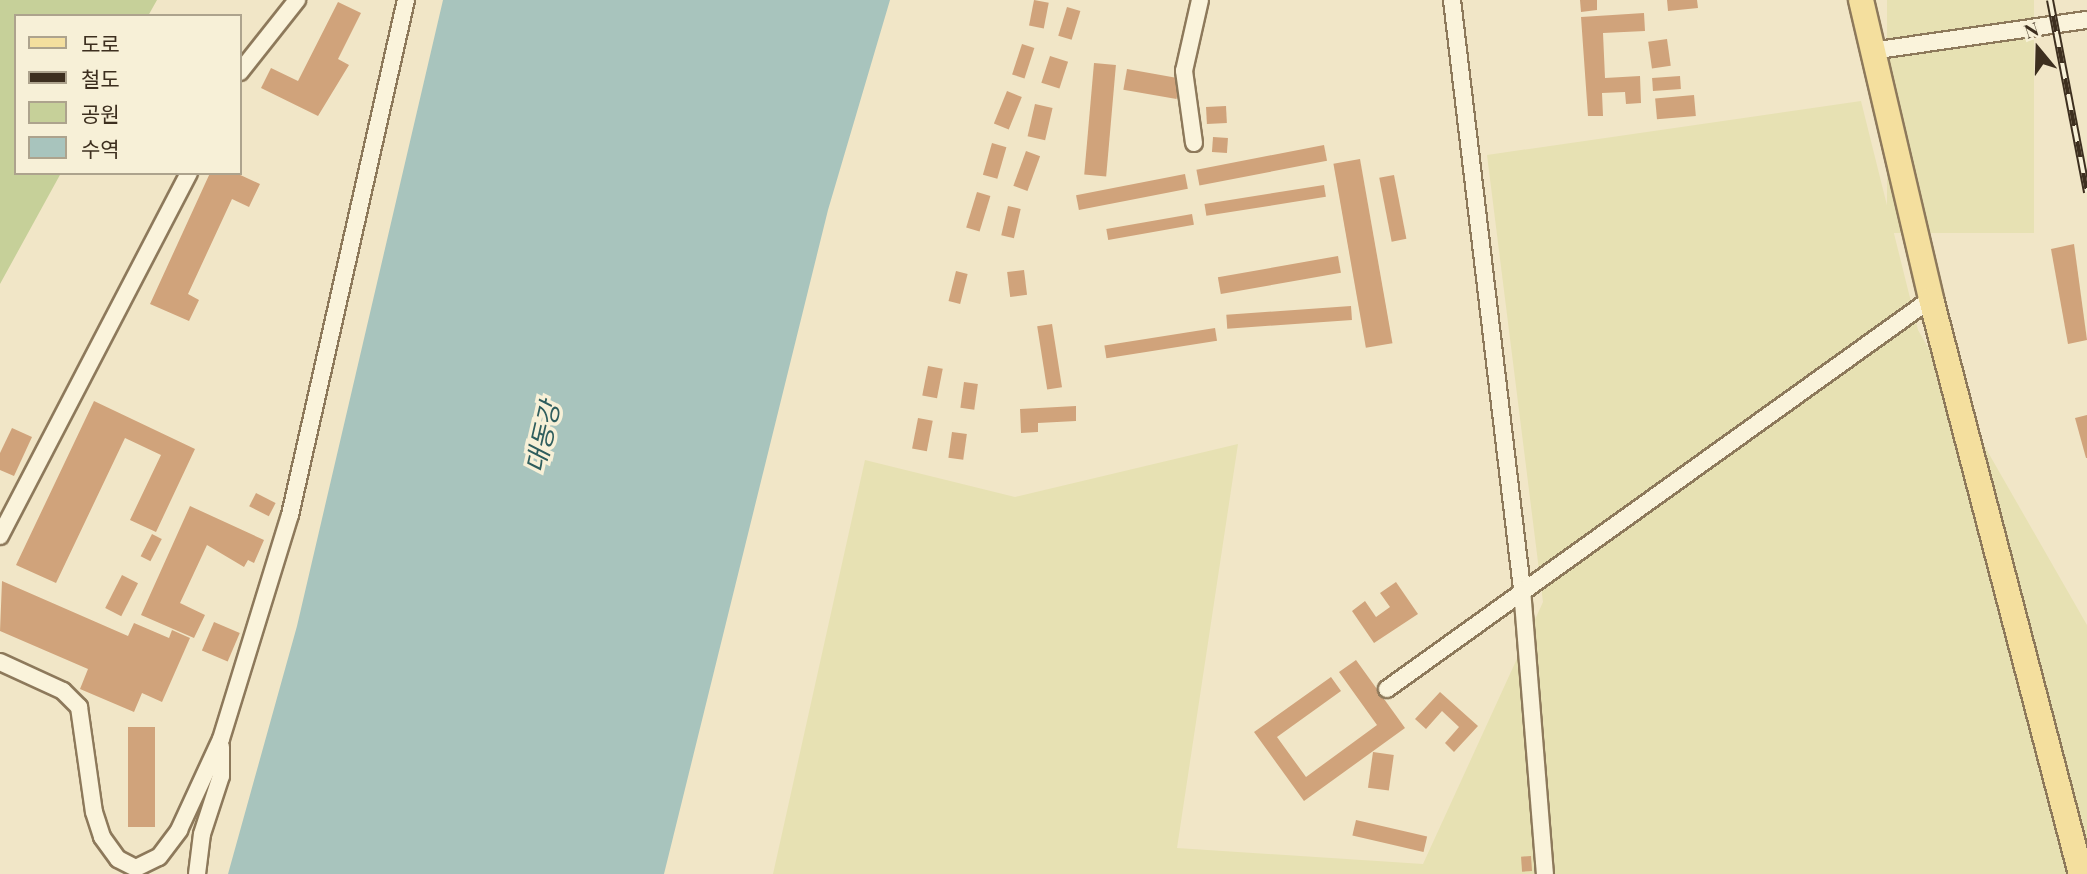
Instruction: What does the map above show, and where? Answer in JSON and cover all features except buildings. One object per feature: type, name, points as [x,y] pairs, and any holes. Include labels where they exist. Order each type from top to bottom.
[{"type":"main road","points":[[1861,0],[1931,299],[2081,874]]},
{"type":"street","points":[[242,69],[297,0]]},
{"type":"street","points":[[0,662],[63,691],[79,706],[102,837],[118,859],[135,868],[159,857],[179,830],[221,739],[290,515],[406,0]]},
{"type":"street","points":[[1194,143],[1184,71],[1200,0]]},
{"type":"street","points":[[1452,0],[1522,589],[1545,874]]},
{"type":"street","points":[[1871,51],[2087,20]]},
{"type":"street","points":[[0,536],[188,175]]},
{"type":"street","points":[[1387,689],[1522,589],[1931,299]]},
{"type":"street","points":[[197,874],[202,834],[221,776],[221,739]]},
{"type":"shaded area","points":[[1887,0],[2034,0],[2034,233],[1887,233]]},
{"type":"shaded area","points":[[1861,101],[1918,330],[2087,625],[2087,874],[773,874],[865,460],[1015,497],[1238,444],[1177,848],[1423,864],[1543,602],[1487,155]]},
{"type":"green space","points":[[0,0],[157,0],[149,14],[14,14],[14,175],[60,175],[0,284]]},
{"type":"water","name":"대동강","points":[[443,0],[890,0],[828,210],[664,874],[228,874],[297,626]]},
{"type":"railway","points":[[2050,0],[2087,192]]}]
